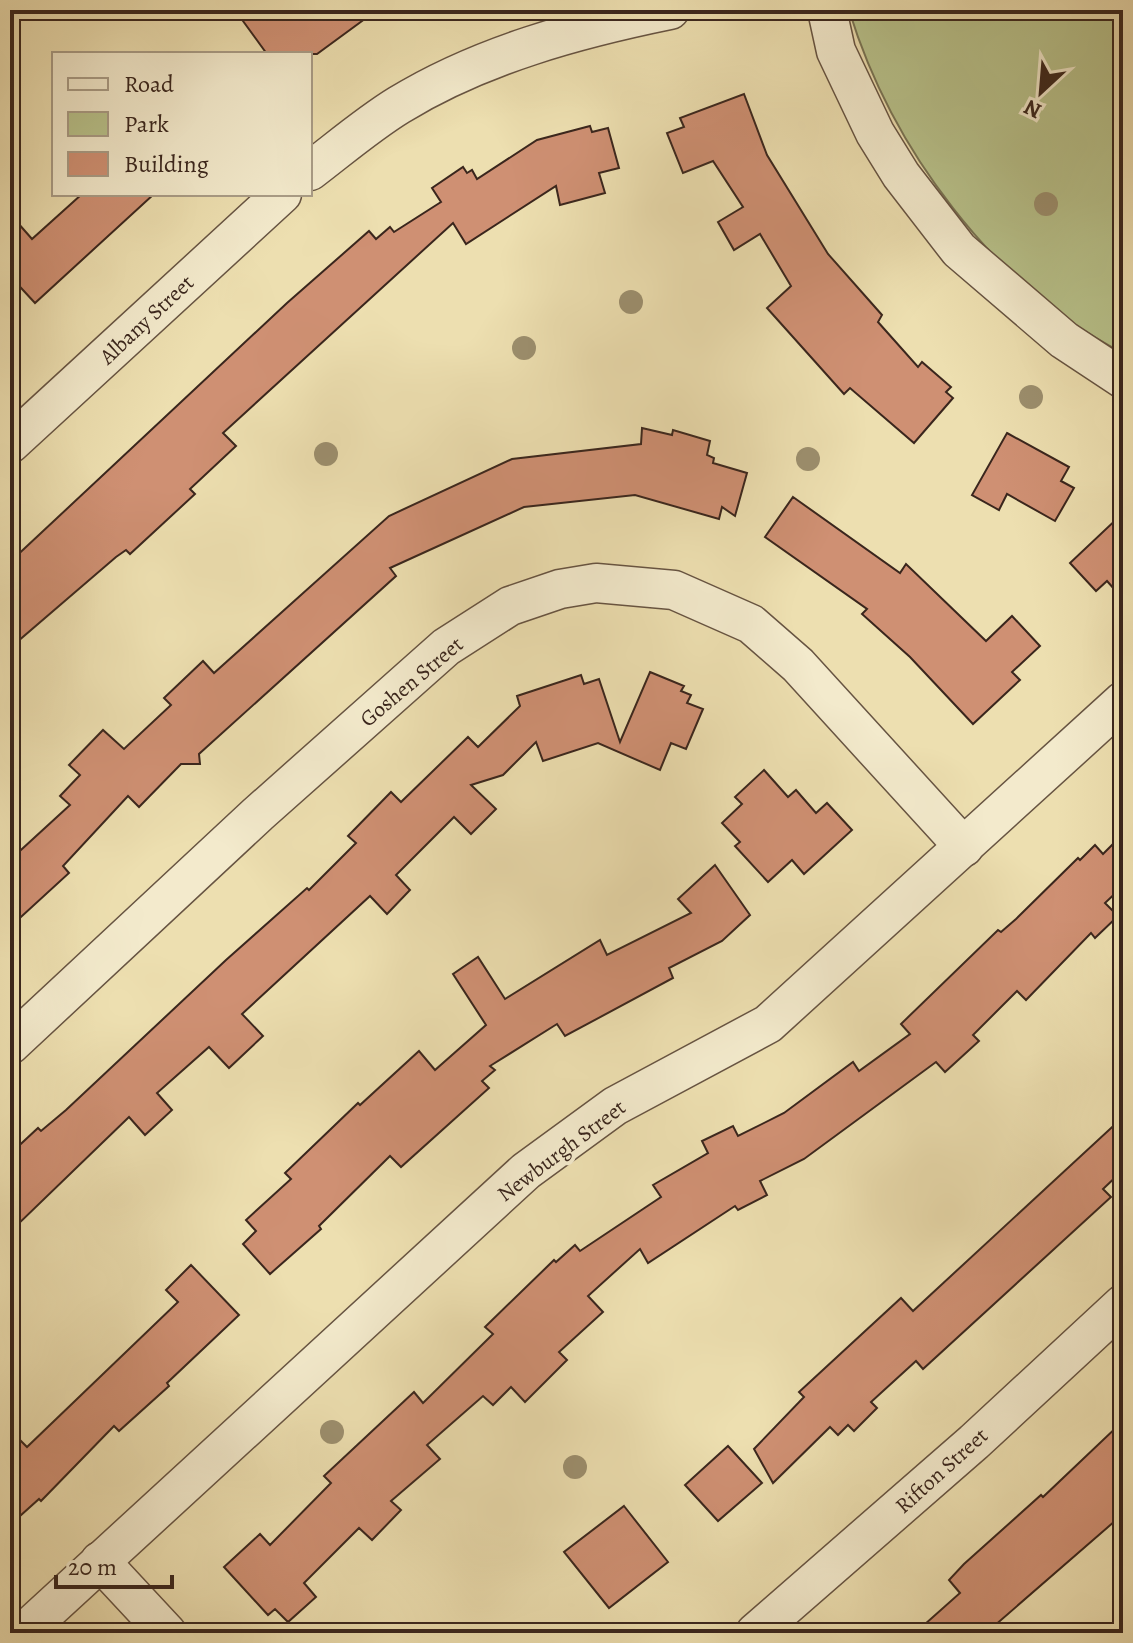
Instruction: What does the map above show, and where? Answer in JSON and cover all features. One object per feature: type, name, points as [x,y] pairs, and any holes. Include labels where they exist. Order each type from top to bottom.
[{"type":"street","points":[[312,170],[398,106],[462,72],[588,27],[670,10]]},
{"type":"street","points":[[827,10],[836,51],[875,133],[901,175],[959,250],[1064,340],[1123,379]]},
{"type":"street","name":"Albany Street","points":[[10,444],[280,196]]},
{"type":"street","name":"Goshen Street","points":[[10,1045],[258,814],[446,647],[510,606],[560,589],[596,583],[674,590],[751,624],[798,665],[964,847]]},
{"type":"street","name":"Newburgh Street","points":[[23,1633],[526,1171],[615,1106],[768,1024],[1123,701]]},
{"type":"street","name":"Rifton Street","points":[[755,1633],[974,1442],[1123,1304]]},
{"type":"street","points":[[100,1561],[167,1633]]},
{"type":"green space","points":[[849,10],[1123,10],[1123,353],[1076,325],[1031,291],[990,252],[953,208],[891,112]]},
{"type":"building","points":[[235,10],[377,10],[317,54],[266,52]]},
{"type":"building","points":[[744,94],[767,155],[828,254],[882,315],[878,322],[918,367],[922,362],[951,387],[946,392],[953,398],[914,443],[850,388],[844,394],[767,308],[791,286],[760,234],[734,250],[718,222],[743,207],[713,161],[683,173],[667,133],[684,127],[680,118]]},
{"type":"building","points":[[590,126],[592,132],[608,128],[619,168],[599,173],[605,193],[560,205],[556,186],[466,244],[453,223],[223,433],[236,446],[190,489],[195,494],[130,554],[126,550],[116,557],[10,648],[10,562],[287,303],[369,231],[376,239],[390,227],[394,232],[441,202],[432,188],[463,167],[467,173],[472,170],[477,179],[537,140]]},
{"type":"building","points":[[80,196],[152,196],[35,303],[10,276],[10,214],[32,239]]},
{"type":"building","points":[[642,428],[672,435],[673,430],[710,441],[707,455],[714,458],[713,463],[747,473],[735,516],[722,507],[719,519],[635,495],[524,507],[390,568],[396,576],[199,754],[200,764],[181,764],[139,807],[128,796],[63,866],[69,873],[10,927],[10,860],[70,805],[60,796],[80,775],[69,765],[103,730],[124,749],[171,705],[164,698],[203,661],[214,673],[389,516],[512,459],[641,444]]},
{"type":"building","points":[[1007,433],[1069,467],[1061,481],[1074,488],[1055,521],[1007,494],[999,510],[972,495]]},
{"type":"building","points":[[793,497],[900,573],[906,564],[986,641],[1012,616],[1040,646],[1012,672],[1020,680],[973,724],[910,657],[862,614],[867,609],[765,537]]},
{"type":"building","points":[[1123,513],[1123,599],[1107,581],[1096,591],[1070,563]]},
{"type":"building","points":[[650,672],[684,686],[681,691],[691,695],[687,703],[703,709],[686,749],[671,743],[660,770],[598,743],[543,761],[536,742],[503,775],[471,785],[496,809],[471,834],[454,817],[396,875],[410,890],[387,914],[370,896],[242,1014],[263,1036],[229,1068],[209,1047],[157,1093],[172,1110],[145,1135],[129,1117],[10,1232],[10,1154],[38,1128],[41,1131],[66,1110],[226,960],[307,888],[309,890],[356,843],[348,836],[391,792],[401,802],[468,737],[478,747],[520,706],[517,696],[581,675],[584,684],[599,679],[620,742]]},
{"type":"building","points":[[764,770],[788,797],[796,790],[816,813],[827,803],[852,830],[804,874],[792,860],[768,882],[735,846],[740,842],[722,823],[742,804],[735,797]]},
{"type":"building","points":[[1123,834],[1123,886],[1105,903],[1118,916],[1095,938],[1091,933],[1026,1000],[1017,991],[973,1035],[979,1041],[945,1072],[936,1062],[804,1159],[760,1181],[767,1195],[738,1210],[735,1206],[648,1263],[640,1249],[588,1296],[603,1312],[559,1352],[567,1360],[525,1402],[511,1387],[493,1405],[483,1396],[427,1445],[440,1459],[391,1501],[401,1510],[372,1540],[359,1528],[304,1583],[316,1597],[288,1622],[275,1609],[268,1615],[224,1567],[260,1534],[270,1545],[331,1483],[324,1476],[414,1392],[423,1403],[493,1334],[485,1327],[554,1260],[556,1262],[575,1245],[580,1251],[661,1197],[653,1185],[708,1153],[702,1141],[733,1126],[738,1136],[784,1113],[853,1062],[859,1071],[910,1034],[901,1024],[998,930],[1001,932],[1016,919],[1078,858],[1080,860],[1095,845],[1103,854]]},
{"type":"building","points":[[715,865],[750,915],[722,941],[669,968],[673,978],[565,1036],[557,1024],[490,1066],[495,1070],[482,1081],[489,1088],[401,1167],[390,1156],[319,1226],[321,1229],[270,1274],[243,1244],[256,1231],[246,1220],[291,1179],[285,1173],[358,1103],[360,1105],[419,1051],[435,1070],[486,1025],[453,974],[478,957],[505,999],[600,940],[607,955],[691,913],[678,899]]},
{"type":"building","points":[[1123,1117],[1123,1170],[1103,1189],[1111,1197],[923,1369],[916,1361],[871,1402],[877,1408],[854,1431],[848,1425],[838,1435],[830,1427],[773,1483],[754,1449],[804,1397],[799,1392],[901,1298],[913,1311]]},
{"type":"building","points":[[191,1265],[239,1315],[167,1383],[169,1386],[119,1431],[114,1426],[41,1501],[39,1499],[10,1525],[10,1430],[27,1447],[178,1302],[166,1290]]},
{"type":"building","points":[[1123,1421],[1123,1514],[986,1633],[915,1633],[960,1593],[949,1580],[964,1564],[1041,1495],[1043,1497]]},
{"type":"building","points":[[728,1446],[762,1483],[718,1521],[685,1485]]},
{"type":"building","points":[[624,1506],[668,1562],[609,1608],[564,1552]]}]
